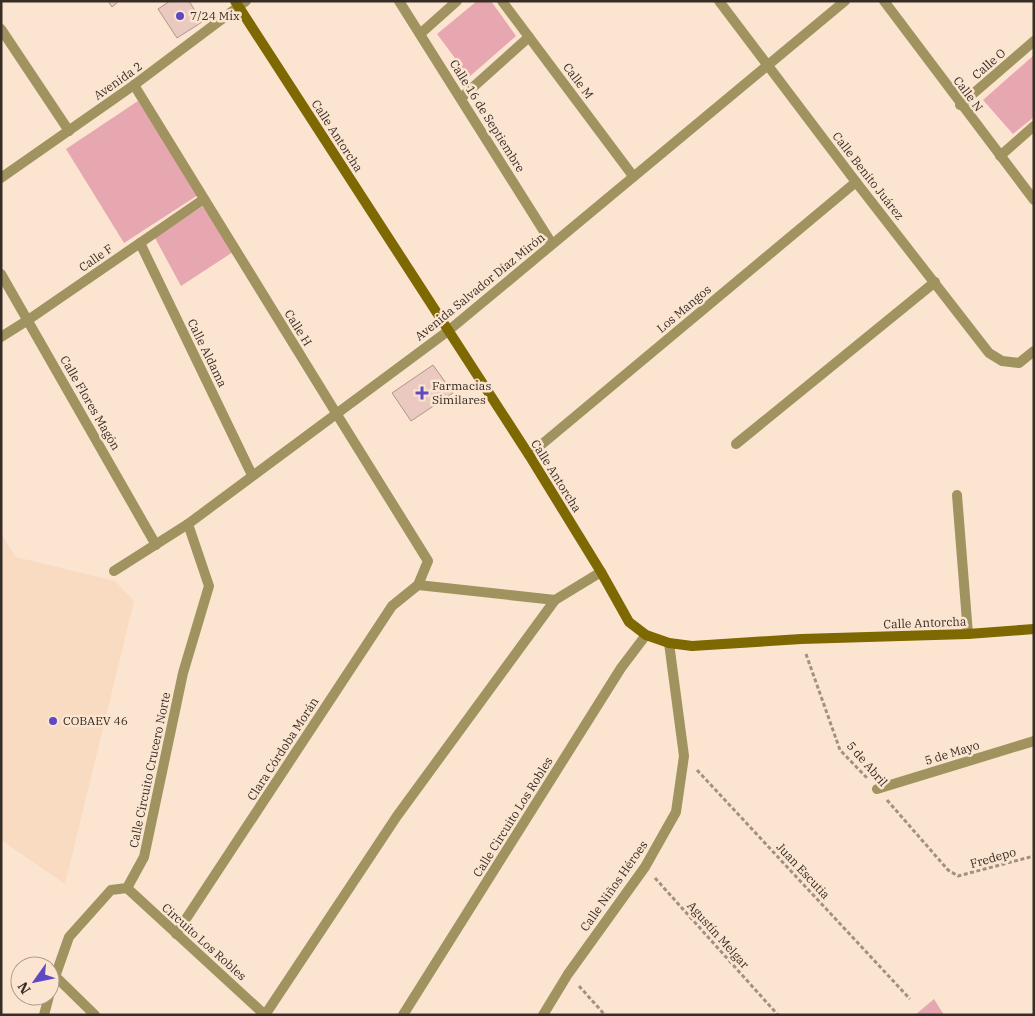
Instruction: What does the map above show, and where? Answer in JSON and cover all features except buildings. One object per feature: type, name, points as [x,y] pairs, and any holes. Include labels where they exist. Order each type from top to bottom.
[{"type":"street","name":"Calle 16 de Septiembre","points":[[399,1],[552,244]]},
{"type":"street","points":[[420,34],[457,1]]},
{"type":"street","name":"Calle M","points":[[502,1],[633,176]]},
{"type":"street","name":"Calle Benito Juárez","points":[[719,1],[989,353],[1002,361],[1019,363],[1034,351]]},
{"type":"street","name":"Avenida Salvador Díaz Mirón","points":[[114,571],[188,524],[448,331],[845,1]]},
{"type":"street","name":"Calle N","points":[[884,1],[960,105],[1034,200]]},
{"type":"street","name":"Avenida 2","points":[[1,178],[134,85],[240,3]]},
{"type":"street","name":"Calle Antorcha","points":[[240,3],[528,455],[601,572],[629,622],[646,635],[668,643],[692,646],[801,639],[968,634],[1034,629]]},
{"type":"street","points":[[1,29],[69,131]]},
{"type":"street","points":[[461,98],[529,37]]},
{"type":"street","name":"Calle O","points":[[960,105],[1034,42]]},
{"type":"street","name":"Calle H","points":[[134,85],[428,561],[418,585]]},
{"type":"street","points":[[1000,156],[1034,126]]},
{"type":"street","name":"Los Mangos","points":[[528,455],[856,182]]},
{"type":"street","name":"Calle F","points":[[1,337],[204,199]]},
{"type":"street","name":"Calle Aldama","points":[[140,243],[252,475]]},
{"type":"street","name":"Calle Flores Magón","points":[[1,274],[156,545]]},
{"type":"street","points":[[736,444],[935,282]]},
{"type":"street","points":[[957,495],[968,634]]},
{"type":"street","name":"Calle Circuito Crucero Norte","points":[[127,888],[144,856],[183,673],[209,586],[188,524]]},
{"type":"street","points":[[265,1015],[397,816],[555,600],[601,572]]},
{"type":"street","points":[[418,585],[555,600]]},
{"type":"street","name":"Clara Córdoba Morán","points":[[176,934],[392,606],[418,585]]},
{"type":"street","name":"Calle Circuito Los Robles","points":[[403,1015],[621,668],[646,635]]},
{"type":"street","name":"Calle Niños Héroes","points":[[543,1015],[568,974],[645,867],[676,812],[684,756],[668,643]]},
{"type":"street","name":"5 de Mayo","points":[[877,789],[1034,741]]},
{"type":"street","points":[[60,960],[69,937],[111,890],[127,888]]},
{"type":"street","name":"Circuito Los Robles","points":[[127,888],[265,1015]]},
{"type":"street","points":[[60,982],[95,1015]]},
{"type":"path","name":"5 de Abril","points":[[801,639],[840,750],[948,870],[958,876]]},
{"type":"path","name":"Juan Escutia","points":[[684,756],[910,998]]},
{"type":"path","name":"Fredepo","points":[[958,876],[1034,856]]},
{"type":"path","name":"Agustín Melgar","points":[[645,867],[778,1015]]},
{"type":"path","points":[[568,974],[605,1015]]},
{"type":"shaded area","points":[[477,1],[491,1],[516,36],[469,77],[437,34]]},
{"type":"shaded area","points":[[1034,55],[1034,117],[1013,134],[983,100]]},
{"type":"shaded area","points":[[138,101],[198,195],[124,243],[66,149]]},
{"type":"shaded area","points":[[203,206],[233,252],[181,286],[155,238]]},
{"type":"shaded area","name":"COBAEV 46","points":[[1,534],[16,557],[115,581],[134,601],[65,884],[1,840]]},
{"type":"shaded area","points":[[934,999],[944,1015],[915,1015]]},
{"type":"place","name":"7/24 Mix","points":[[180,16]]},
{"type":"place","name":"Farmacias Similares","points":[[422,393]]},
{"type":"place","name":"COBAEV 46","points":[[53,721]]}]
